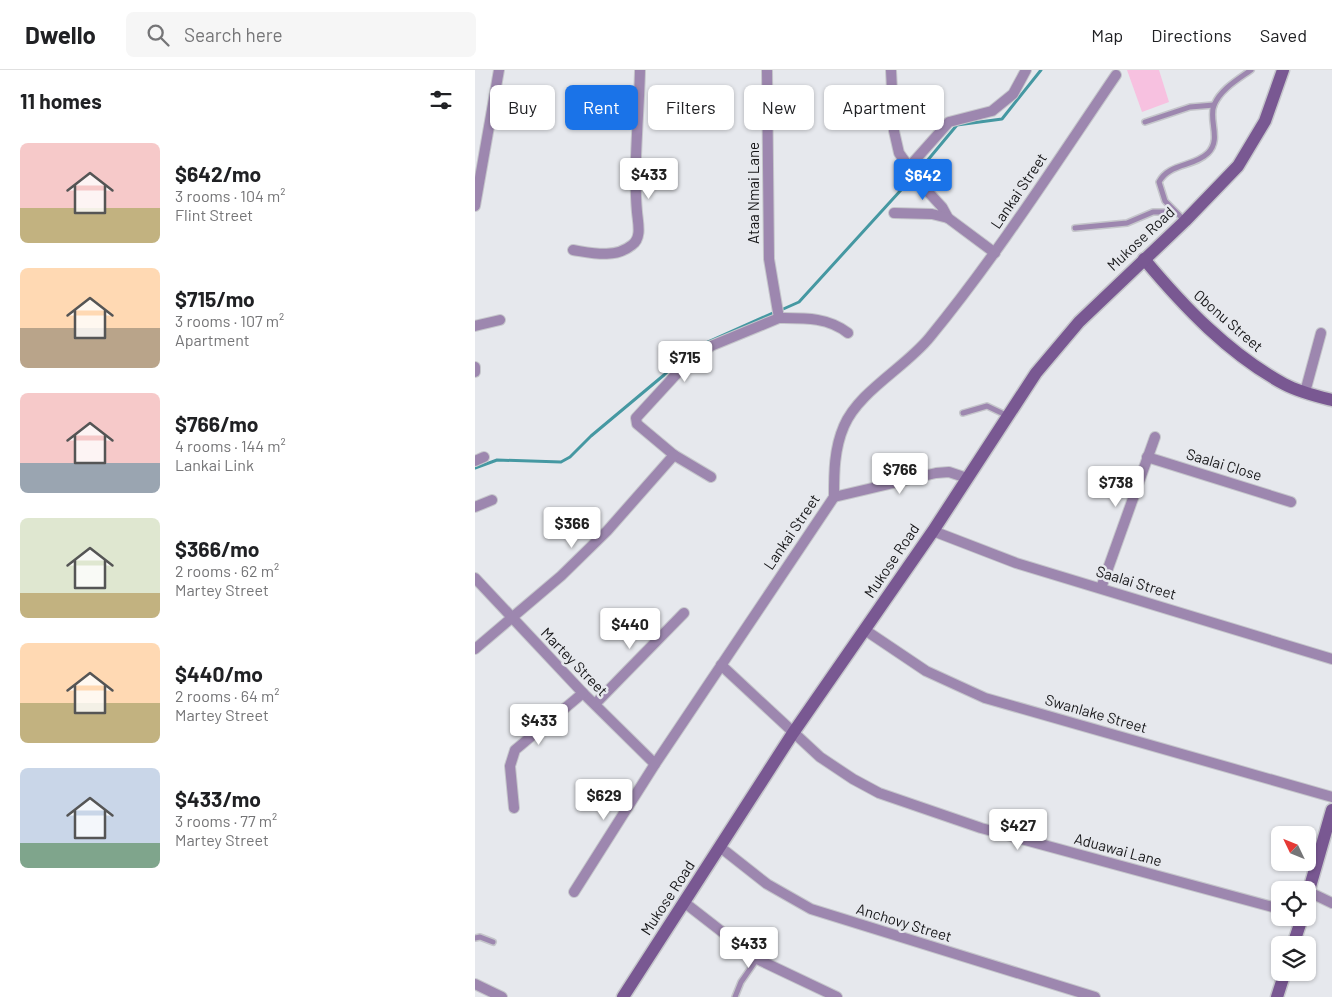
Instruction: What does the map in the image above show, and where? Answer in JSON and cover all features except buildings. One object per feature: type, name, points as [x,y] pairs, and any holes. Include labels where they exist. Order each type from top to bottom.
[{"type":"street","points":[[475,206],[499,70]]},
{"type":"street","points":[[573,250],[609,254],[632,245],[637,239],[639,231],[636,193],[640,70]]},
{"type":"street","name":"Ataa Nmai Lane","points":[[767,70],[769,259],[779,316]]},
{"type":"street","points":[[891,70],[894,131],[899,152],[908,168],[942,207],[948,218]]},
{"type":"street","points":[[908,168],[949,122],[992,111],[1013,94],[1026,70]]},
{"type":"street","name":"Mukose Road","points":[[623,997],[793,734],[933,530],[1036,372],[1061,340],[1220,186],[1248,151],[1265,121],[1283,70]]},
{"type":"street","name":"Lankai Street","points":[[573,892],[655,764],[834,497],[835,459],[844,426],[856,408],[929,339],[995,253],[1115,74]]},
{"type":"street","points":[[894,213],[932,214],[948,218],[995,253]]},
{"type":"street","name":"Obonu Street","points":[[1144,259],[1174,295],[1232,350],[1285,384],[1332,400]]},
{"type":"street","points":[[711,477],[674,455],[637,424],[636,418],[681,369],[711,346],[779,316],[812,318],[839,325],[849,333]]},
{"type":"street","points":[[475,326],[500,320]]},
{"type":"street","points":[[1305,392],[1321,333]]},
{"type":"street","points":[[475,367],[475,372]]},
{"type":"street","points":[[1101,588],[1155,437]]},
{"type":"street","points":[[475,649],[561,576],[607,531],[674,455]]},
{"type":"street","name":"Saalai Close","points":[[1147,457],[1291,502]]},
{"type":"street","points":[[834,497],[936,473],[949,472],[967,478]]},
{"type":"street","points":[[475,507],[492,500]]},
{"type":"street","name":"Saalai Street","points":[[933,530],[1016,563],[1332,659]]},
{"type":"street","name":"Martey Street","points":[[475,578],[583,693],[655,764]]},
{"type":"street","points":[[595,704],[683,613]]},
{"type":"street","name":"Swanlake Street","points":[[865,630],[926,671],[985,698],[1332,797]]},
{"type":"street","name":"Aduawai Lane","points":[[721,665],[793,734],[837,770],[879,793],[981,828],[1271,907]]},
{"type":"street","points":[[514,808],[510,766],[515,750],[583,693]]},
{"type":"street","points":[[1312,881],[1332,810]]},
{"type":"street","name":"Anchovy Street","points":[[720,847],[767,884],[811,909],[1095,997]]},
{"type":"street","points":[[1316,898],[1332,904]]},
{"type":"street","points":[[685,903],[757,959],[837,997]]},
{"type":"street","points":[[1277,997],[1282,981]]},
{"type":"street","points":[[475,984],[502,997]]},
{"type":"lane","points":[[1185,221],[1165,201],[1159,182],[1165,173],[1201,158],[1212,148],[1215,142],[1214,106],[1229,85],[1251,70]]},
{"type":"lane","points":[[1145,122],[1190,107],[1214,106]]},
{"type":"lane","points":[[1075,228],[1127,223],[1153,212],[1174,212]]},
{"type":"lane","points":[[963,413],[987,406],[1008,416]]},
{"type":"lane","points":[[475,938],[480,936],[493,942]]},
{"type":"lane","points":[[735,997],[741,982],[757,959]]},
{"type":"shaded area","points":[[1127,70],[1159,70],[1169,102],[1142,112]]},
{"type":"waterway","points":[[917,173],[957,125],[1002,119],[1041,70]]},
{"type":"waterway","points":[[781,310],[799,302],[911,179]]},
{"type":"waterway","points":[[475,468],[497,460],[561,462],[570,457],[591,436],[692,349],[775,312]]}]
